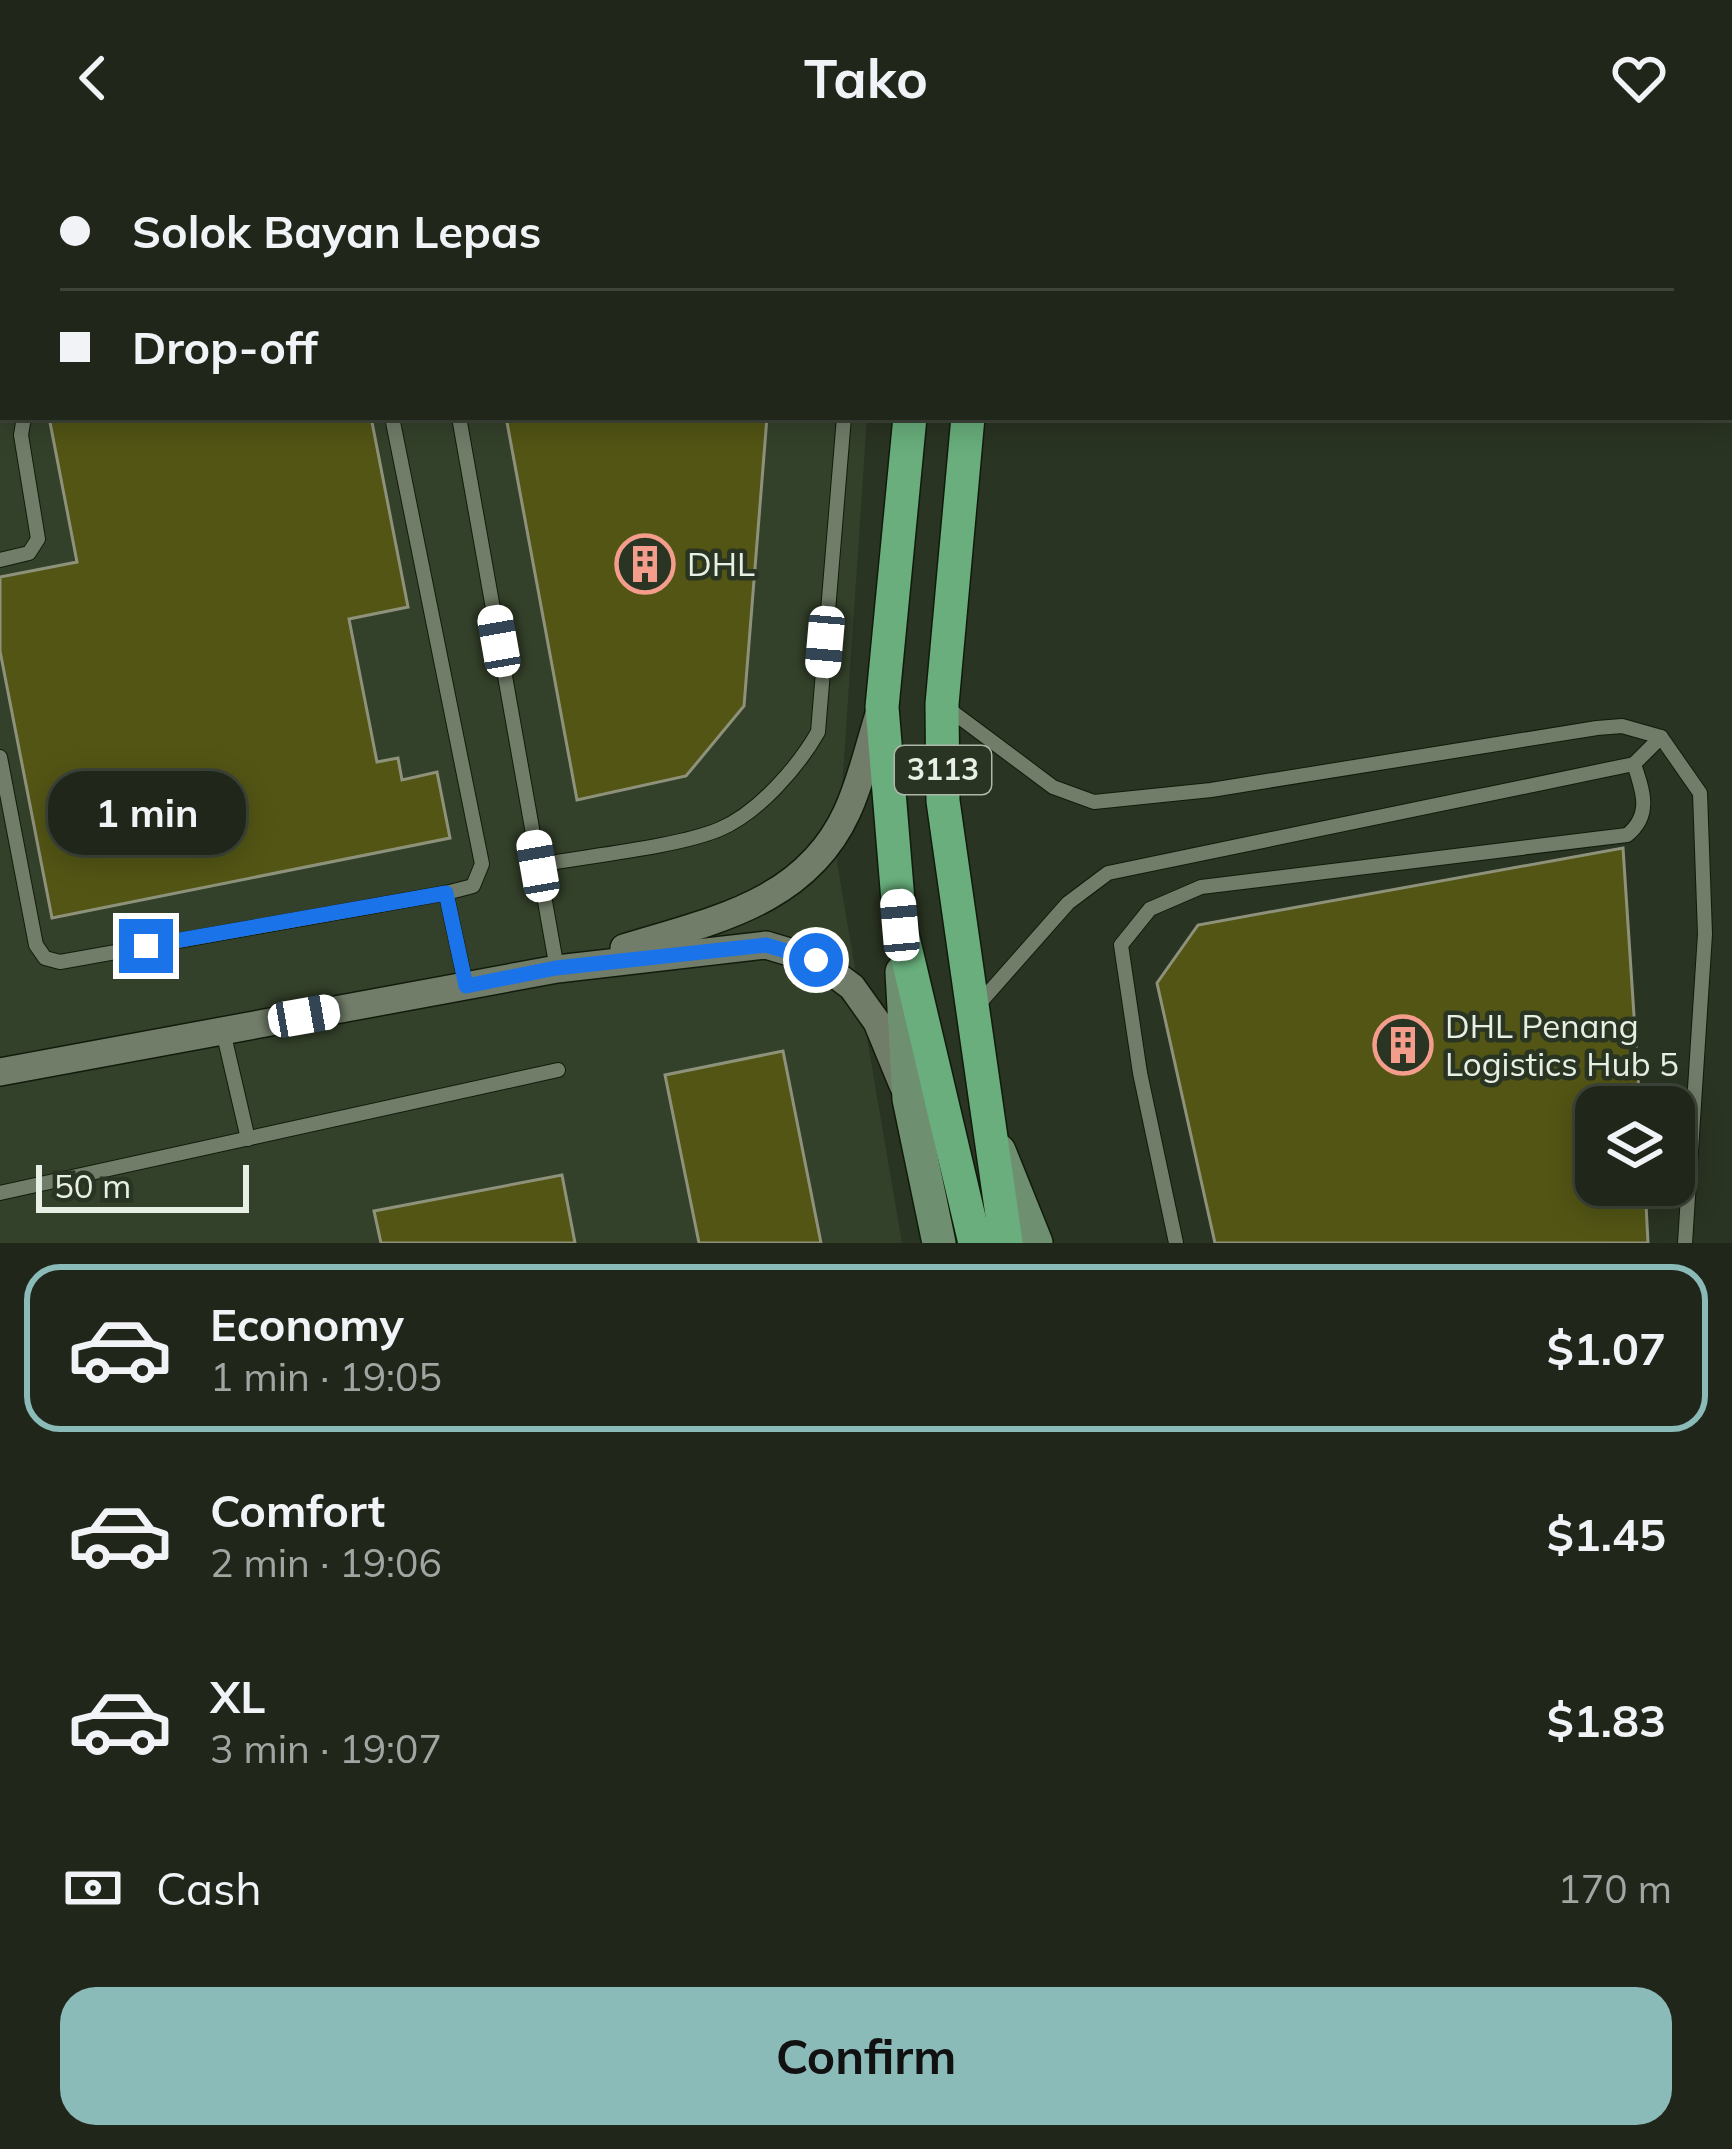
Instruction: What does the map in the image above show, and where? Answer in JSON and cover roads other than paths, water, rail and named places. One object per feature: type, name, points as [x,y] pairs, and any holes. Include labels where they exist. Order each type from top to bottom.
[{"type":"highway","name":"3113","points":[[910,420],[882,707],[900,925],[975,1243]]},
{"type":"highway","name":"3113","points":[[968,420],[942,704],[943,801],[1006,1243]]},
{"type":"main road","points":[[900,925],[909,1099],[939,1243]]},
{"type":"main road","points":[[987,1122],[1036,1243]]},
{"type":"street","points":[[556,968],[756,908],[800,876],[848,812],[882,707]]},
{"type":"street","points":[[0,1072],[556,968],[766,945],[816,960],[852,987],[877,1022],[909,1099]]},
{"type":"lane","points":[[0,560],[29,553],[38,539],[21,435],[24,420]]},
{"type":"lane","points":[[0,757],[36,945],[52,961],[473,886],[482,864],[393,420]]},
{"type":"lane","points":[[460,420],[556,968]]},
{"type":"lane","points":[[538,866],[719,830],[748,812],[807,751],[818,732],[844,420]]},
{"type":"lane","points":[[942,704],[1053,787],[1094,802],[1211,790],[1597,728],[1622,726],[1660,737],[1700,793],[1705,934],[1685,1243]]},
{"type":"lane","points":[[972,1012],[1068,903],[1108,873],[1634,764],[1660,737]]},
{"type":"lane","points":[[1176,1243],[1140,1073],[1121,945],[1150,909],[1201,887],[1627,835],[1637,827],[1646,800],[1634,764]]},
{"type":"lane","points":[[446,893],[466,986]]},
{"type":"lane","points":[[223,1030],[248,1138]]},
{"type":"lane","points":[[0,1193],[558,1070]]},
{"type":"place","name":"DHL","points":[[645,564]]},
{"type":"place","name":"DHL Penang Logistics Hub 5","points":[[1403,1045]]}]
